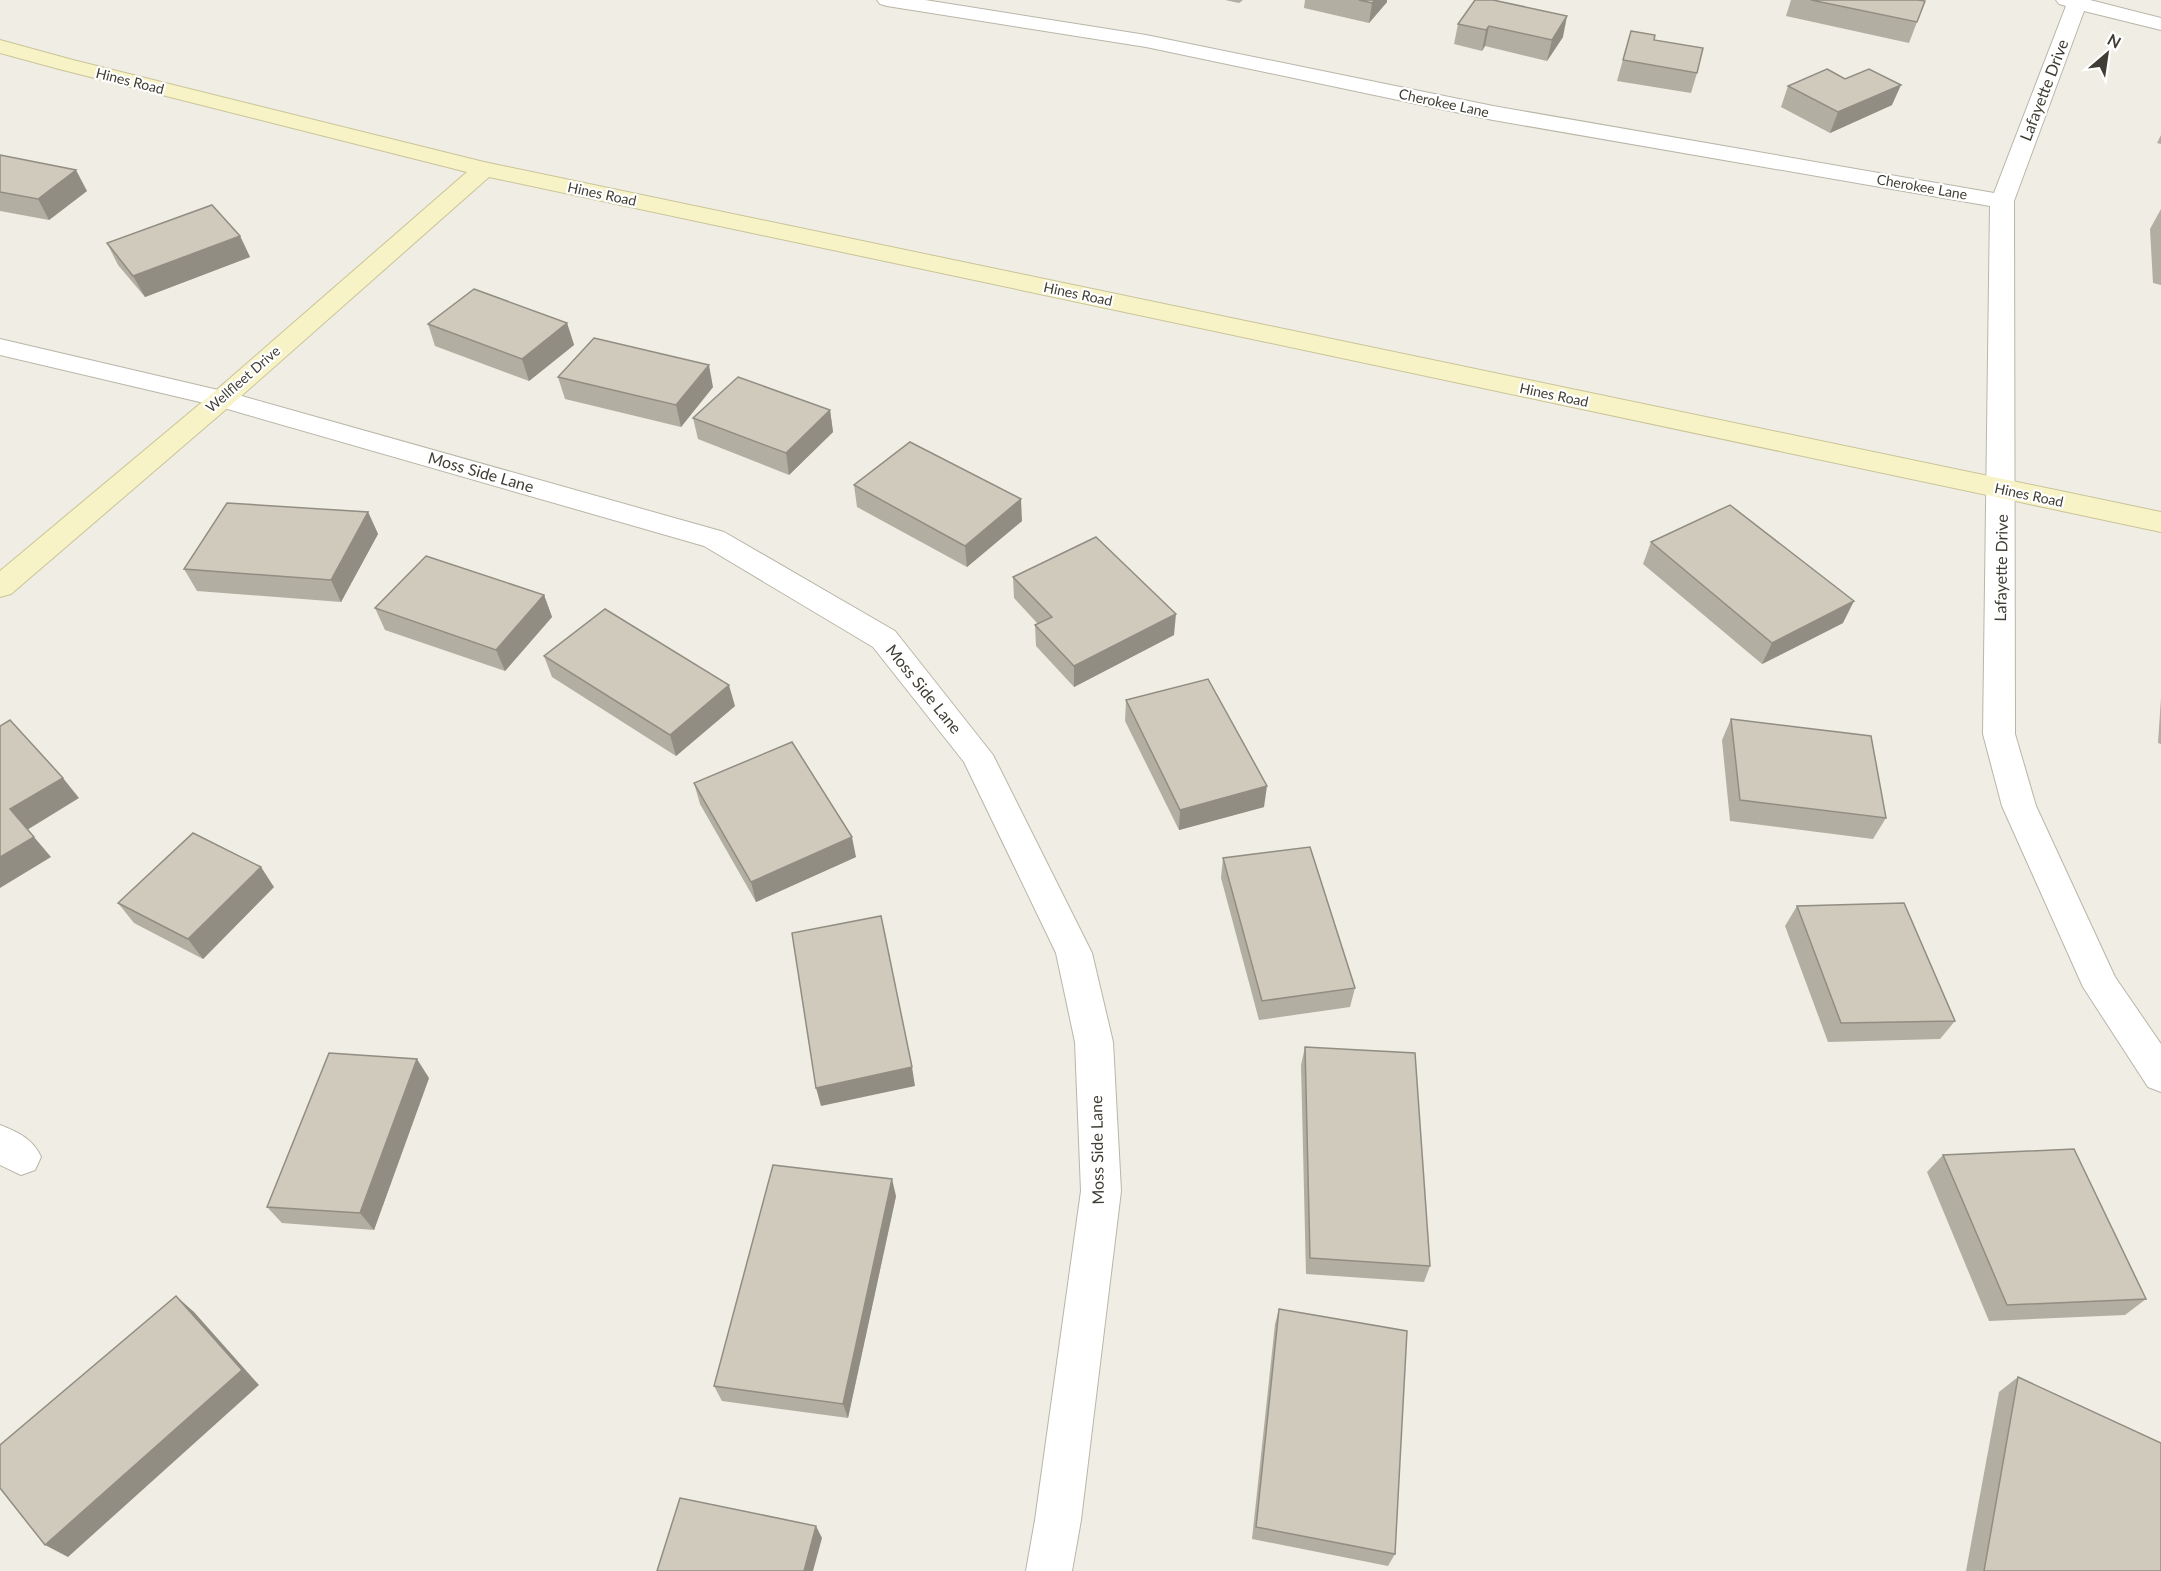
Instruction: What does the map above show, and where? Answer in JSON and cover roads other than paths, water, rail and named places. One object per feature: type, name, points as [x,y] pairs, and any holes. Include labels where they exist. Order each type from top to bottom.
[{"type":"street","name":"Cherokee Lane","points":[[886,0],[1146,41],[1493,113],[2002,201]]},
{"type":"street","name":"Lafayette Drive","points":[[2074,1],[2002,201],[1999,734],[2019,806],[2101,987],[2161,1075]]},
{"type":"street","points":[[2074,1],[2161,24]]},
{"type":"street","name":"Hines Road","points":[[0,46],[66,65],[484,169],[2161,522]]},
{"type":"street","name":"Wellfleet Drive","points":[[0,587],[222,399],[484,169]]},
{"type":"street","name":"Moss Side Lane","points":[[0,347],[222,399],[714,538],[884,639],[977,755],[1074,953],[1095,1042],[1101,1191],[1058,1520],[1049,1571]]}]
